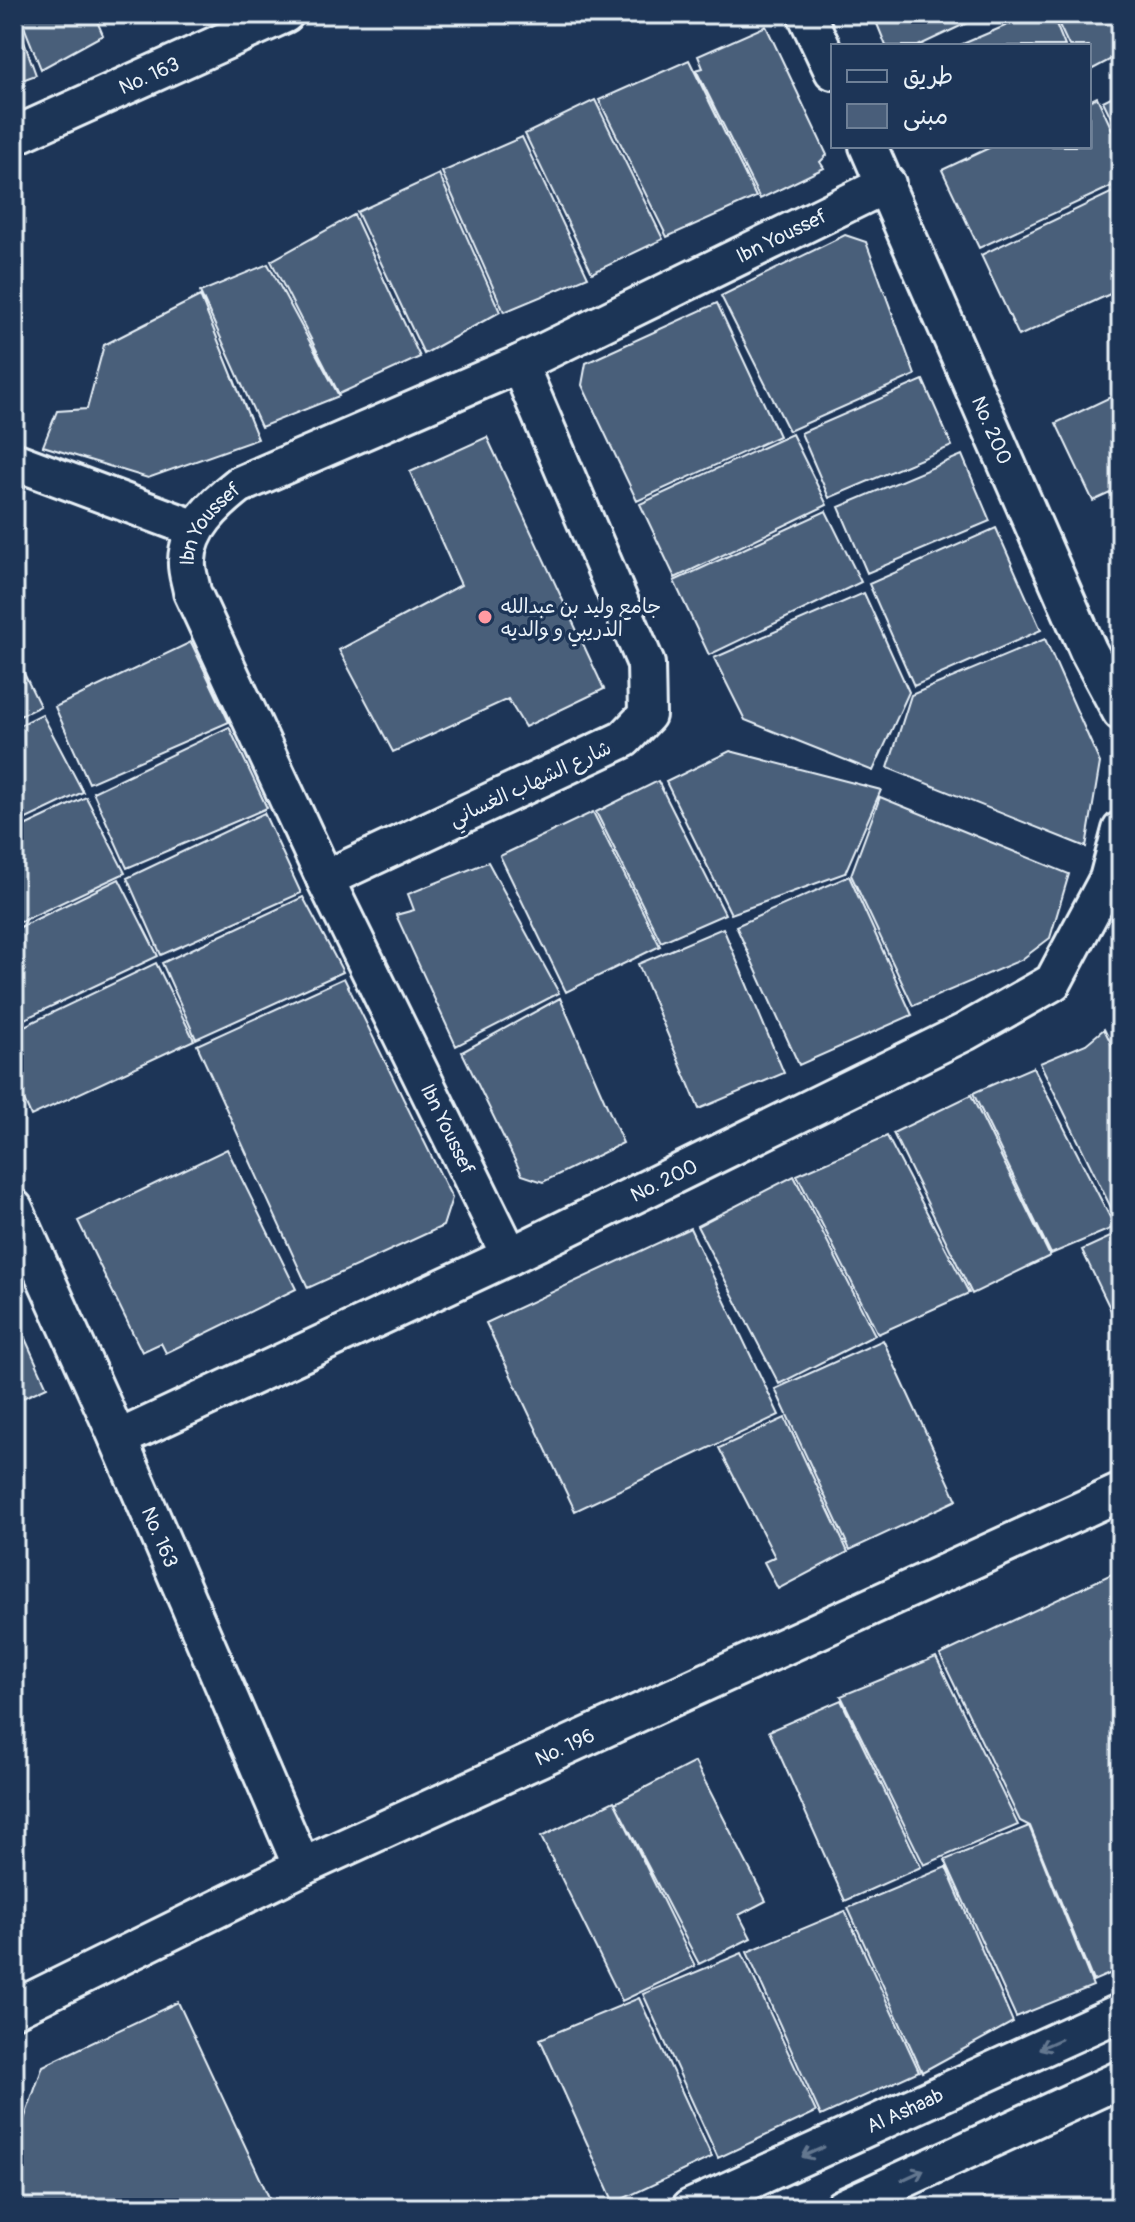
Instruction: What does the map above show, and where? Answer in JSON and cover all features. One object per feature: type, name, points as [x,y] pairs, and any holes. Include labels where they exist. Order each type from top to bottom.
[{"type":"street","name":"No. 163","points":[[14,136],[285,14]]},
{"type":"street","points":[[806,14],[831,67]]},
{"type":"street","name":"No. 200","points":[[869,148],[1088,650],[1121,712]]},
{"type":"street","name":"Ibn Youssef","points":[[510,1256],[325,879],[192,592],[187,560],[196,529],[212,506],[239,485],[519,364],[887,184]]},
{"type":"street","name":"شارع الشهاب الغساني","points":[[325,879],[624,739],[647,715],[646,664],[519,364]]},
{"type":"street","points":[[14,461],[196,529]]},
{"type":"street","name":"No. 200","points":[[118,1439],[510,1256],[965,1032],[1053,982],[1108,879],[1121,830]]},
{"type":"street","name":"No. 163","points":[[14,1208],[118,1439],[302,1867]]},
{"type":"street","name":"No. 196","points":[[14,2009],[302,1867],[1121,1492]]},
{"type":"street","name":"Al Ashaab","points":[[690,2208],[1121,2012]]},
{"type":"street","points":[[842,2208],[1121,2079]]},
{"type":"building","points":[[14,14],[36,75],[14,83]]},
{"type":"building","points":[[19,14],[94,14],[103,35],[41,69]]},
{"type":"building","points":[[873,14],[986,14],[922,44],[885,44]]},
{"type":"building","points":[[1033,14],[1052,14],[1064,44],[963,44]]},
{"type":"building","points":[[1054,14],[1121,14],[1121,54],[1091,70],[1091,44],[1068,44]]},
{"type":"building","points":[[766,26],[827,155],[820,162],[824,168],[760,199],[696,70],[703,68],[698,56]]},
{"type":"building","points":[[689,60],[756,197],[667,237],[599,100]]},
{"type":"building","points":[[1121,92],[1121,138],[1103,101]]},
{"type":"building","points":[[1097,97],[1121,149],[1121,182],[979,248],[942,170],[989,148],[1091,148],[1091,100]]},
{"type":"building","points":[[595,100],[663,239],[592,273],[525,134]]},
{"type":"building","points":[[522,137],[588,277],[504,312],[442,172]]},
{"type":"building","points":[[439,174],[500,312],[424,354],[357,212]]},
{"type":"building","points":[[1121,188],[1121,289],[1019,336],[981,255]]},
{"type":"building","points":[[354,215],[420,357],[339,394],[271,261]]},
{"type":"building","points":[[845,235],[866,242],[915,375],[789,431],[721,296]]},
{"type":"building","points":[[268,264],[339,396],[261,427],[200,292]]},
{"type":"building","points":[[200,296],[258,439],[148,478],[43,446],[57,411],[87,409],[104,345]]},
{"type":"building","points":[[717,303],[779,436],[637,501],[582,385],[586,363]]},
{"type":"building","points":[[923,380],[952,446],[829,498],[801,433]]},
{"type":"building","points":[[1121,392],[1121,488],[1093,501],[1056,423]]},
{"type":"building","points":[[792,434],[827,505],[675,578],[640,504]]},
{"type":"building","name":"جامع وليد بن عبدالله الدريبي و والديه","points":[[487,437],[604,689],[525,727],[508,699],[393,752],[339,650],[461,585],[410,472]]},
{"type":"building","points":[[962,455],[990,521],[867,573],[839,507]]},
{"type":"building","points":[[14,472],[28,477],[14,526]]},
{"type":"building","points":[[826,511],[861,582],[709,655],[674,581]]},
{"type":"building","points":[[996,528],[1041,630],[914,686],[869,584]]},
{"type":"building","points":[[864,593],[909,692],[873,771],[745,720],[714,658]]},
{"type":"building","points":[[1045,639],[1100,763],[1086,847],[888,768],[911,695]]},
{"type":"building","points":[[191,642],[229,722],[89,783],[55,707]]},
{"type":"building","points":[[14,653],[40,706],[14,719]]},
{"type":"building","points":[[42,714],[83,792],[14,825],[14,728]]},
{"type":"building","points":[[229,727],[267,808],[127,868],[93,792]]},
{"type":"building","points":[[730,751],[881,790],[845,873],[731,914],[666,782]]},
{"type":"building","points":[[658,781],[725,914],[661,942],[596,812]]},
{"type":"building","points":[[86,797],[125,873],[14,925],[14,831]]},
{"type":"building","points":[[880,797],[1069,874],[1050,938],[1021,960],[913,1006],[851,875]]},
{"type":"building","points":[[593,812],[660,946],[566,992],[500,856]]},
{"type":"building","points":[[264,813],[301,893],[161,955],[127,878]]},
{"type":"building","points":[[488,862],[559,993],[456,1046],[396,915],[414,910],[408,894]]},
{"type":"building","points":[[849,876],[912,1015],[799,1065],[736,926]]},
{"type":"building","points":[[119,879],[158,956],[14,1024],[14,930]]},
{"type":"building","points":[[303,897],[343,972],[196,1039],[162,963]]},
{"type":"building","points":[[723,928],[784,1073],[699,1109],[638,964]]},
{"type":"building","points":[[156,963],[194,1040],[31,1116],[14,1078],[14,1031]]},
{"type":"building","points":[[344,978],[452,1198],[443,1226],[308,1288],[197,1045]]},
{"type":"building","points":[[560,998],[623,1143],[543,1182],[522,1175],[462,1052]]},
{"type":"building","points":[[1104,1029],[1121,1063],[1119,1224],[1040,1063],[1086,1044]]},
{"type":"building","points":[[1033,1067],[1115,1227],[1051,1254],[973,1093]]},
{"type":"building","points":[[971,1095],[1050,1256],[972,1294],[893,1133]]},
{"type":"building","points":[[887,1136],[969,1293],[878,1334],[797,1175]]},
{"type":"building","points":[[227,1149],[296,1289],[166,1353],[161,1343],[142,1352],[78,1221]]},
{"type":"building","points":[[794,1176],[875,1335],[779,1384],[697,1226]]},
{"type":"building","points":[[690,1228],[779,1415],[575,1511],[486,1323]]},
{"type":"building","points":[[1121,1232],[1121,1331],[1082,1250]]},
{"type":"building","points":[[14,1314],[47,1387],[14,1402]]},
{"type":"building","points":[[883,1340],[957,1500],[850,1550],[775,1389]]},
{"type":"building","points":[[785,1418],[848,1552],[778,1589],[764,1562],[775,1557],[719,1448]]},
{"type":"building","points":[[1120,1570],[1121,1969],[1093,1981],[1030,1826],[1020,1821],[940,1655]]},
{"type":"building","points":[[936,1657],[1018,1825],[924,1865],[841,1696]]},
{"type":"building","points":[[841,1700],[921,1867],[845,1901],[769,1731]]},
{"type":"building","points":[[695,1762],[766,1901],[739,1915],[751,1938],[699,1964],[615,1803]]},
{"type":"building","points":[[614,1801],[695,1966],[622,2001],[541,1837]]},
{"type":"building","points":[[1029,1826],[1093,1986],[1016,2017],[945,1860]]},
{"type":"building","points":[[946,1867],[1013,2022],[922,2072],[848,1908]]},
{"type":"building","points":[[845,1911],[919,2071],[821,2116],[747,1952]]},
{"type":"building","points":[[742,1953],[816,2112],[718,2158],[643,1994]]},
{"type":"building","points":[[639,1998],[712,2157],[614,2203],[540,2039]]},
{"type":"building","points":[[178,2002],[274,2208],[21,2208],[14,2192],[14,2148],[43,2066]]},
{"type":"place","name":"جامع وليد بن عبدالله الدريبي و والديه","points":[[485,617]]}]
